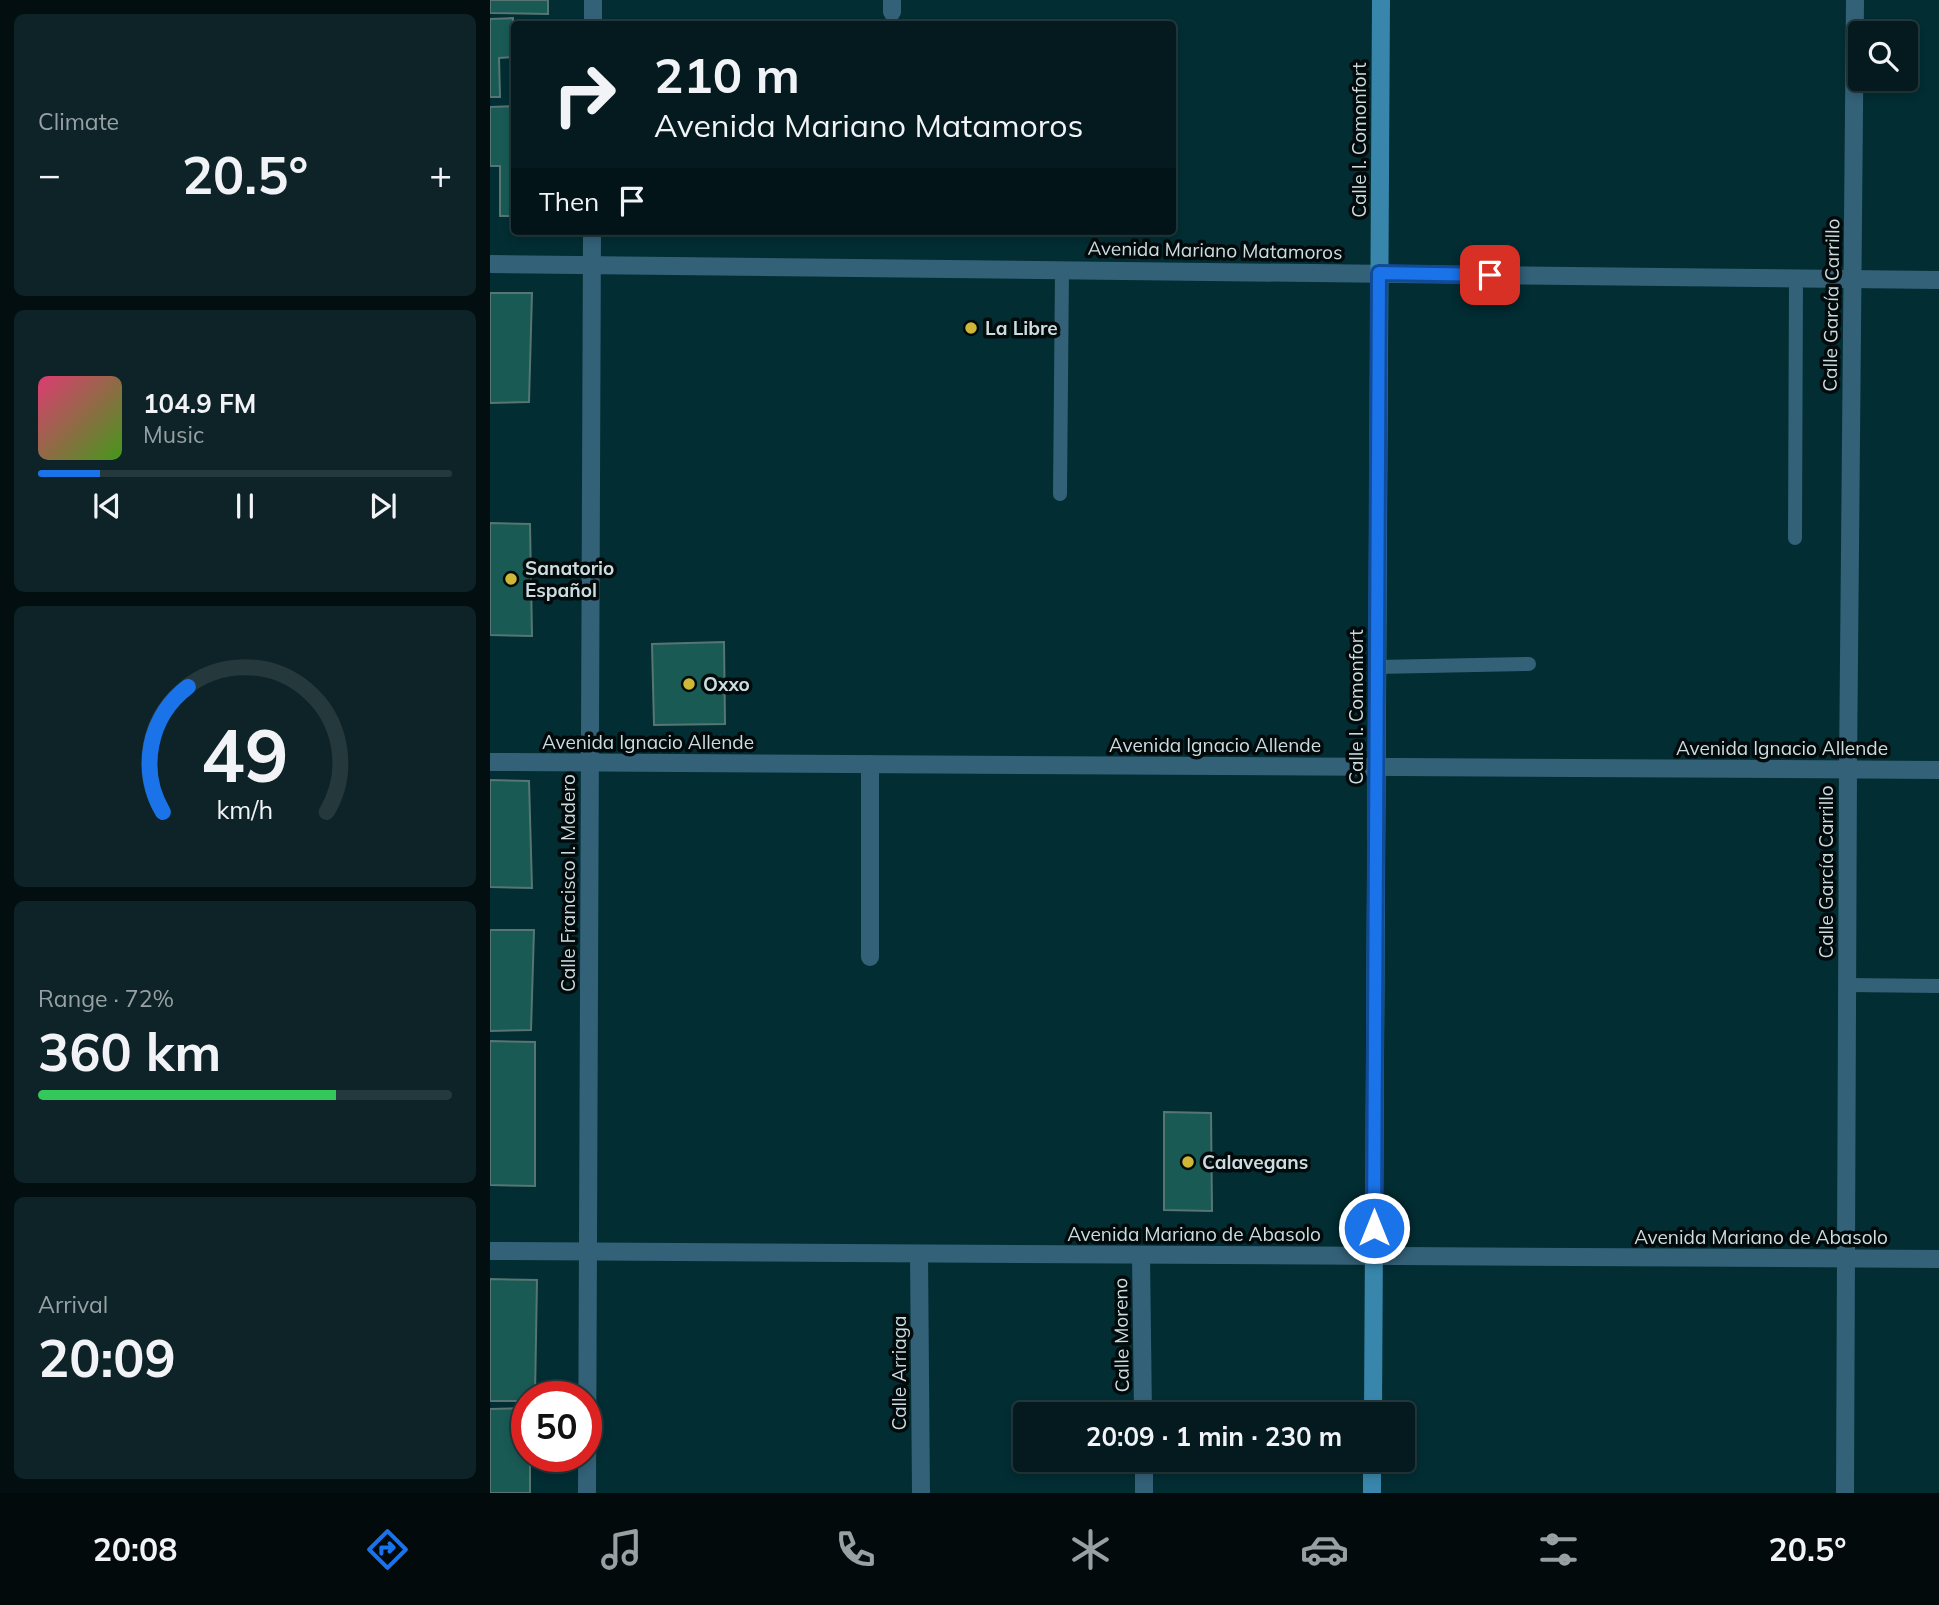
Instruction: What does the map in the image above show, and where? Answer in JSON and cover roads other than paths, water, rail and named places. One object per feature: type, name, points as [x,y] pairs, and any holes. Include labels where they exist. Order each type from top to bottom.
[{"type":"main road","name":"Calle I. Comonfort","points":[[1373,1402],[1381,0]]},
{"type":"main road","points":[[1372,1472],[1372,1493]]},
{"type":"street","points":[[593,0],[593,21]]},
{"type":"street","name":"Calle García Carrillo","points":[[1845,1493],[1848,769],[1856,0]]},
{"type":"street","name":"Calle Francisco I. Madero","points":[[587,1493],[592,235]]},
{"type":"street","name":"Avenida Mariano Matamoros","points":[[490,264],[1939,280]]},
{"type":"street","name":"Avenida Ignacio Allende","points":[[490,762],[1939,770]]},
{"type":"street","points":[[870,764],[870,957]]},
{"type":"street","name":"Avenida Mariano de Abasolo","points":[[490,1251],[1939,1259]]},
{"type":"street","name":"Calle Arriaga","points":[[919,1254],[921,1493]]},
{"type":"street","name":"Calle Moreno","points":[[1141,1255],[1143,1402]]},
{"type":"street","points":[[1144,1472],[1144,1493]]},
{"type":"lane","points":[[1060,494],[1062,269]]},
{"type":"lane","points":[[1795,538],[1796,278]]},
{"type":"lane","points":[[1377,667],[1529,664]]},
{"type":"lane","points":[[1847,985],[1939,986]]},
{"type":"place","name":"La Libre","points":[[971,328]]},
{"type":"place","name":"Sanatorio Español","points":[[511,579]]},
{"type":"place","name":"Oxxo","points":[[689,684]]},
{"type":"place","name":"Calavegans","points":[[1188,1162]]}]
